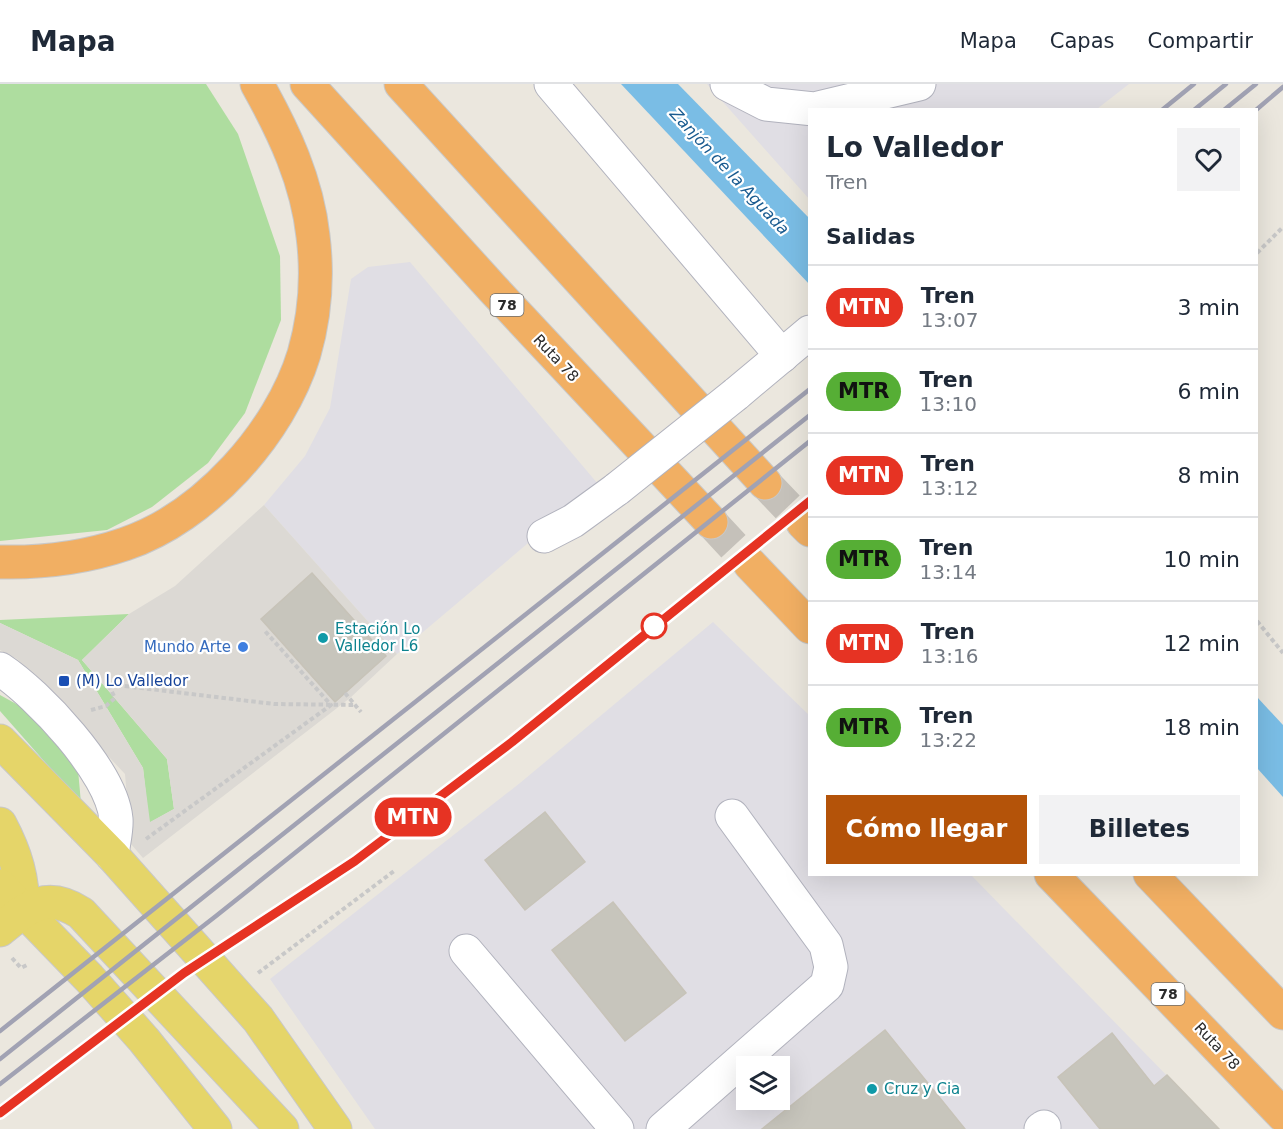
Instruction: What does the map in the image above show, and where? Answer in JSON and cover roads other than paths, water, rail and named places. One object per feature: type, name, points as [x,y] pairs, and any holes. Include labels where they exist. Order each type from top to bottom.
[{"type":"highway","points":[[0,562],[45,562],[80,557],[127,543],[156,529],[183,513],[228,476],[279,410],[293,383],[311,325],[315,296],[313,237],[309,208],[293,154],[256,84]]},
{"type":"highway","name":"Ruta 78","points":[[307,84],[493,290],[711,522]]},
{"type":"highway","points":[[401,84],[765,483]]},
{"type":"highway","points":[[750,564],[808,625]]},
{"type":"highway","name":"Ruta 78","points":[[1053,876],[1283,1115]]},
{"type":"highway","points":[[1152,876],[1283,1013]]},
{"type":"main road","points":[[0,741],[112,855],[233,992],[292,1064],[335,1129]]},
{"type":"main road","points":[[0,824],[19,864],[23,883],[11,921]]},
{"type":"main road","points":[[0,886],[11,921],[89,978],[144,1040],[215,1129]]},
{"type":"main road","points":[[11,921],[40,903],[53,901],[69,906],[90,920],[282,1129]]},
{"type":"lane","points":[[551,84],[782,356]]},
{"type":"lane","points":[[727,84],[766,104],[808,108]]},
{"type":"lane","points":[[818,108],[919,84]]},
{"type":"lane","points":[[544,536],[573,520],[617,489],[808,334]]},
{"type":"lane","points":[[0,669],[19,681],[62,724],[100,775],[116,818],[112,855]]},
{"type":"lane","points":[[663,1129],[827,985],[831,967],[826,945],[732,816]]},
{"type":"lane","points":[[466,951],[617,1129]]},
{"type":"water","name":"Zanjón de la Aguada","points":[[621,84],[678,84],[808,217],[808,283]]},
{"type":"water","points":[[1258,698],[1283,725],[1283,797],[1258,769]]},
{"type":"tunnel","points":[[765,483],[803,523]]},
{"type":"tunnel","points":[[711,522],[750,564]]},
{"type":"railway","points":[[1164,108],[1194,84]]},
{"type":"railway","points":[[1196,108],[1226,84]]},
{"type":"railway","points":[[1226,108],[1256,84]]},
{"type":"railway","points":[[1258,108],[1283,87]]},
{"type":"railway","points":[[0,1031],[808,391]]},
{"type":"railway","points":[[0,1059],[808,417]]},
{"type":"railway","points":[[0,1084],[216,916],[808,443]]},
{"type":"railway","points":[[0,1113],[184,973],[355,861],[512,742],[808,503]]},
{"type":"train","name":"MTN","points":[[0,1113],[184,973],[302,898],[355,861],[512,742],[808,503]]},
{"type":"place","name":"Estación Lo Valledor L6","points":[[323,638]]},
{"type":"place","name":"Mundo Arte","points":[[243,647]]},
{"type":"place","name":"(M) Lo Valledor","points":[[64,681]]},
{"type":"place","name":"Cruz y Cia","points":[[872,1089]]}]
